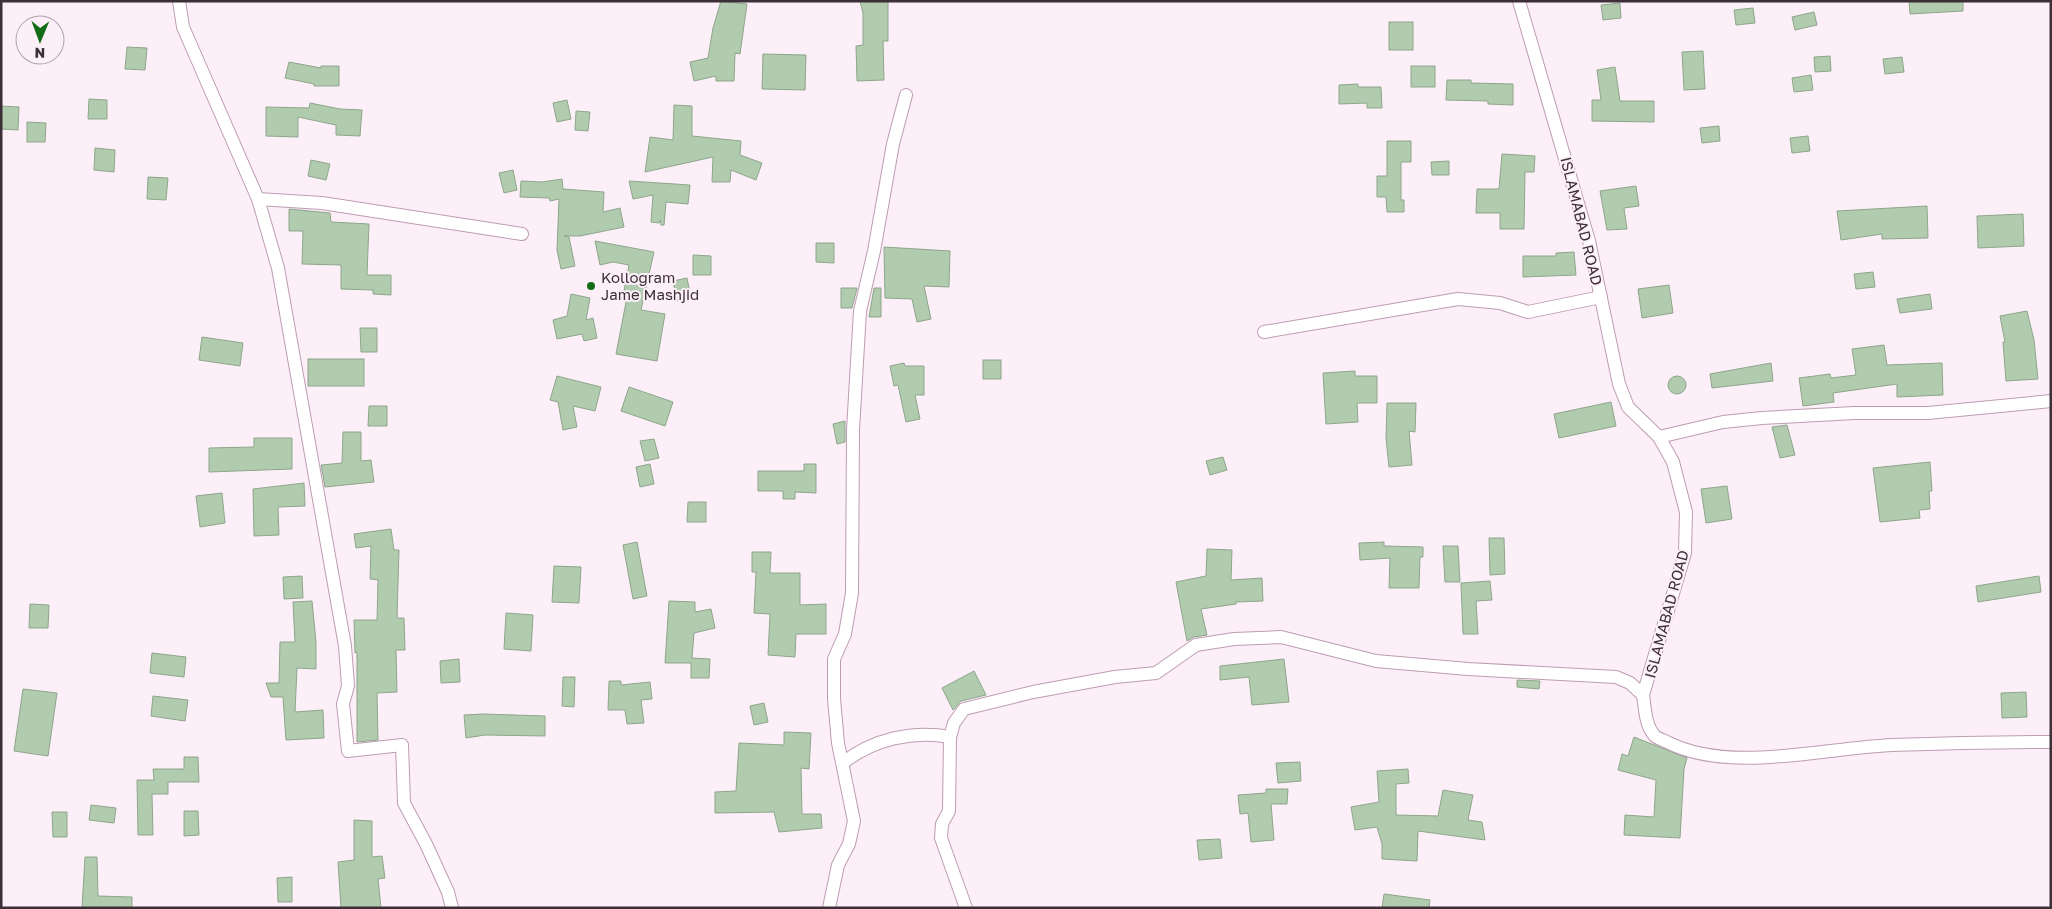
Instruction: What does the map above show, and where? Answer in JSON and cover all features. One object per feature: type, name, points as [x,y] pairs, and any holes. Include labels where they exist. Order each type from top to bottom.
[{"type":"street","points":[[179,1],[183,27],[258,199],[278,268],[302,414],[332,564],[345,646],[348,686],[343,704],[348,751],[402,745],[404,803],[426,844],[448,892],[452,908]]},
{"type":"street","name":"ISLAMABAD ROAD","points":[[1519,1],[1563,145],[1589,242],[1618,384],[1628,407],[1659,437],[1673,462],[1686,512],[1686,553],[1643,695],[1646,717],[1654,736],[1674,746],[1708,755],[1776,758],[1841,749],[1891,745],[2051,742]]},
{"type":"street","points":[[829,908],[838,865],[849,844],[854,821],[838,743],[834,699],[834,659],[845,634],[852,593],[853,430],[860,311],[874,251],[893,144],[906,95]]},
{"type":"street","points":[[258,199],[322,203],[522,234]]},
{"type":"street","points":[[1264,332],[1458,299],[1500,303],[1528,312],[1601,297]]},
{"type":"street","points":[[1659,437],[1723,422],[1762,418],[1854,413],[1928,413],[2051,401]]},
{"type":"street","points":[[966,908],[941,838],[942,824],[949,810],[950,737],[954,723],[964,709],[1033,692],[1115,677],[1156,673],[1196,645],[1234,639],[1281,637],[1376,661],[1468,669],[1616,677],[1630,683],[1643,695]]},
{"type":"street","points":[[843,763],[859,750],[899,737],[929,733],[950,737]]},
{"type":"building","points":[[721,1],[747,4],[740,54],[735,53],[734,81],[716,81],[716,76],[694,81],[690,62],[708,58],[713,28]]},
{"type":"building","points":[[860,1],[888,1],[888,41],[883,41],[884,80],[857,81],[856,46],[863,45],[863,13]]},
{"type":"building","points":[[1909,1],[1963,1],[1963,11],[1910,14]]},
{"type":"building","points":[[1620,3],[1621,18],[1603,20],[1601,5]]},
{"type":"building","points":[[1753,8],[1755,23],[1736,25],[1734,10]]},
{"type":"building","points":[[1814,12],[1817,25],[1795,30],[1792,17]]},
{"type":"building","points":[[1389,22],[1413,22],[1413,50],[1389,50]]},
{"type":"building","points":[[127,47],[147,48],[145,70],[125,69]]},
{"type":"building","points":[[1703,51],[1705,89],[1684,90],[1682,52]]},
{"type":"building","points":[[763,54],[806,55],[805,90],[762,89]]},
{"type":"building","points":[[1830,56],[1831,71],[1815,72],[1814,57]]},
{"type":"building","points":[[1902,57],[1904,72],[1885,74],[1883,59]]},
{"type":"building","points":[[289,62],[321,68],[321,66],[339,66],[339,86],[314,86],[314,84],[285,78]]},
{"type":"building","points":[[1411,66],[1435,66],[1435,87],[1411,87]]},
{"type":"building","points":[[1615,67],[1620,101],[1654,101],[1654,122],[1592,121],[1592,100],[1601,100],[1597,70]]},
{"type":"building","points":[[1811,75],[1813,90],[1794,92],[1792,78]]},
{"type":"building","points":[[1447,80],[1471,80],[1471,83],[1513,84],[1513,105],[1488,104],[1488,101],[1446,100]]},
{"type":"building","points":[[1358,84],[1358,87],[1381,87],[1382,108],[1367,108],[1367,103],[1339,104],[1339,85]]},
{"type":"building","points":[[89,99],[107,100],[107,119],[88,119]]},
{"type":"building","points":[[567,100],[571,119],[557,122],[553,103]]},
{"type":"building","points":[[310,103],[340,109],[362,110],[360,136],[336,135],[336,125],[298,117],[298,137],[266,136],[266,107],[309,108]]},
{"type":"building","points":[[674,105],[692,106],[692,136],[741,141],[740,155],[762,163],[756,180],[731,170],[730,182],[712,182],[713,157],[645,172],[650,137],[673,140]]},
{"type":"building","points":[[1,106],[19,107],[18,130],[1,129]]},
{"type":"building","points":[[576,111],[590,112],[588,131],[575,130]]},
{"type":"building","points":[[27,122],[46,123],[45,142],[27,142]]},
{"type":"building","points":[[1719,126],[1720,141],[1702,143],[1700,128]]},
{"type":"building","points":[[1808,136],[1810,151],[1792,153],[1790,138]]},
{"type":"building","points":[[1387,141],[1411,141],[1411,162],[1401,162],[1401,200],[1404,200],[1404,212],[1387,212],[1386,197],[1377,197],[1377,176],[1387,176]]},
{"type":"building","points":[[95,148],[115,150],[114,172],[94,170]]},
{"type":"building","points":[[1502,154],[1535,156],[1534,172],[1525,172],[1524,229],[1500,229],[1500,213],[1476,213],[1477,189],[1499,189]]},
{"type":"building","points":[[311,160],[330,164],[326,180],[308,176]]},
{"type":"building","points":[[1449,161],[1449,175],[1432,175],[1431,162]]},
{"type":"building","points":[[513,170],[517,190],[504,193],[499,173]]},
{"type":"building","points":[[148,177],[168,178],[166,200],[147,199]]},
{"type":"building","points":[[562,179],[563,189],[604,192],[603,212],[620,208],[624,227],[580,236],[564,236],[569,237],[575,266],[561,269],[557,250],[559,199],[550,201],[549,198],[520,197],[521,181],[542,182]]},
{"type":"building","points":[[629,181],[690,185],[688,204],[666,202],[664,225],[661,225],[660,220],[659,223],[651,222],[653,195],[633,199]]},
{"type":"building","points":[[1636,186],[1639,206],[1624,208],[1627,229],[1607,230],[1600,191]]},
{"type":"building","points":[[1927,206],[1928,238],[1882,239],[1882,234],[1841,240],[1837,211]]},
{"type":"building","points":[[289,209],[330,213],[331,222],[369,224],[367,275],[391,275],[391,295],[373,294],[373,290],[341,289],[341,265],[302,264],[303,231],[289,231]]},
{"type":"building","points":[[2023,214],[2024,246],[1978,248],[1977,216]]},
{"type":"building","points":[[595,241],[654,252],[641,310],[665,314],[657,361],[616,354],[628,292],[624,291],[629,265],[613,262],[600,265]]},
{"type":"building","points":[[816,243],[834,243],[834,263],[816,262]]},
{"type":"building","points":[[884,247],[950,251],[949,287],[924,286],[931,319],[917,322],[912,299],[885,298]]},
{"type":"building","points":[[1574,252],[1576,275],[1523,277],[1523,256],[1556,256],[1556,253]]},
{"type":"building","points":[[693,255],[711,256],[711,275],[693,275]]},
{"type":"building","points":[[1873,272],[1875,287],[1856,289],[1854,274]]},
{"type":"building","points":[[687,278],[691,298],[677,301],[673,281]]},
{"type":"building","points":[[1669,285],[1673,313],[1642,318],[1638,289]]},
{"type":"building","points":[[841,288],[857,288],[852,308],[841,308]]},
{"type":"building","points":[[874,288],[881,288],[881,317],[869,317]]},
{"type":"building","points":[[571,294],[590,298],[586,320],[593,318],[597,338],[584,341],[582,334],[557,339],[553,320],[567,316]]},
{"type":"building","points":[[1930,294],[1932,309],[1900,313],[1897,299]]},
{"type":"building","points":[[2027,311],[2034,340],[2038,379],[2006,381],[2003,342],[2005,342],[2000,316]]},
{"type":"building","points":[[360,328],[377,328],[377,352],[361,352]]},
{"type":"building","points":[[202,337],[243,343],[240,366],[199,360]]},
{"type":"building","points":[[1884,345],[1887,365],[1942,363],[1943,395],[1897,397],[1897,384],[1833,393],[1834,402],[1803,406],[1799,378],[1830,374],[1831,378],[1856,375],[1852,349]]},
{"type":"building","points":[[308,359],[364,359],[364,386],[308,386]]},
{"type":"building","points":[[983,360],[1001,360],[1001,379],[983,379]]},
{"type":"building","points":[[904,363],[905,366],[924,366],[924,395],[915,395],[920,419],[906,422],[898,385],[894,386],[890,366]]},
{"type":"building","points":[[1771,363],[1773,381],[1712,388],[1710,374]]},
{"type":"building","points":[[1355,371],[1355,376],[1377,376],[1377,403],[1357,403],[1358,422],[1326,424],[1323,373]]},
{"type":"building","points":[[557,376],[601,387],[595,411],[573,406],[577,427],[563,430],[558,402],[550,400]]},
{"type":"building","points":[[1673,376],[1681,376],[1686,381],[1684,392],[1673,394],[1668,389],[1668,381]]},
{"type":"building","points":[[629,387],[673,402],[665,426],[621,411]]},
{"type":"building","points":[[1611,402],[1616,426],[1559,438],[1554,414]]},
{"type":"building","points":[[1387,403],[1416,403],[1415,432],[1409,431],[1412,465],[1389,467],[1386,438]]},
{"type":"building","points":[[369,406],[387,406],[387,426],[368,426]]},
{"type":"building","points":[[845,421],[845,442],[837,444],[833,424]]},
{"type":"building","points":[[1787,425],[1795,455],[1780,458],[1772,427]]},
{"type":"building","points":[[343,432],[361,432],[361,461],[371,460],[374,482],[325,487],[321,465],[342,463]]},
{"type":"building","points":[[254,438],[292,438],[292,469],[209,472],[209,448],[254,447]]},
{"type":"building","points":[[654,439],[659,458],[645,461],[640,441]]},
{"type":"building","points":[[1223,457],[1227,470],[1210,475],[1206,461]]},
{"type":"building","points":[[1930,462],[1932,491],[1929,491],[1930,509],[1919,510],[1920,518],[1880,522],[1873,468]]},
{"type":"building","points":[[650,464],[654,484],[640,487],[636,467]]},
{"type":"building","points":[[804,464],[816,464],[816,493],[795,492],[795,499],[783,499],[783,491],[758,491],[758,471],[804,471]]},
{"type":"building","points":[[304,483],[305,506],[278,507],[279,535],[254,536],[253,489]]},
{"type":"building","points":[[1727,486],[1732,519],[1706,523],[1701,489]]},
{"type":"building","points":[[222,493],[225,523],[200,527],[196,496]]},
{"type":"building","points":[[688,502],[706,502],[706,522],[687,522]]},
{"type":"building","points":[[391,529],[394,550],[399,550],[397,618],[404,618],[405,650],[396,650],[397,692],[377,693],[378,740],[357,742],[357,652],[355,653],[354,620],[377,620],[378,580],[370,579],[371,546],[356,548],[354,534]]},
{"type":"building","points":[[1489,538],[1504,538],[1505,574],[1490,575]]},
{"type":"building","points":[[637,542],[647,596],[633,599],[623,545]]},
{"type":"building","points":[[1384,542],[1384,546],[1423,547],[1423,557],[1420,557],[1419,588],[1389,588],[1390,558],[1360,560],[1359,543]]},
{"type":"building","points":[[1443,546],[1458,546],[1460,582],[1445,582]]},
{"type":"building","points":[[1207,549],[1232,550],[1231,580],[1262,578],[1263,601],[1236,602],[1236,604],[1201,609],[1207,635],[1194,637],[1187,641],[1176,582],[1206,576]]},
{"type":"building","points":[[752,552],[771,552],[770,573],[800,573],[800,605],[826,604],[826,634],[796,634],[795,657],[768,655],[770,614],[754,613],[756,572],[752,572]]},
{"type":"building","points":[[554,566],[581,567],[579,603],[552,602]]},
{"type":"building","points":[[302,576],[303,598],[284,599],[283,577]]},
{"type":"building","points":[[2039,576],[2041,592],[1978,602],[1976,586]]},
{"type":"building","points":[[1490,581],[1492,600],[1476,601],[1478,634],[1463,634],[1461,583]]},
{"type":"building","points":[[312,601],[316,642],[316,669],[297,668],[295,712],[323,710],[324,738],[286,740],[283,697],[271,697],[266,683],[279,683],[280,642],[295,642],[293,602]]},
{"type":"building","points":[[669,601],[695,602],[695,612],[711,609],[715,628],[694,633],[692,658],[710,659],[709,678],[691,678],[691,663],[665,663]]},
{"type":"building","points":[[30,604],[49,605],[48,628],[29,628]]},
{"type":"building","points":[[506,613],[533,615],[531,651],[504,649]]},
{"type":"building","points":[[152,653],[186,657],[184,677],[150,673]]},
{"type":"building","points":[[459,659],[460,682],[441,683],[440,661]]},
{"type":"building","points":[[1284,659],[1289,702],[1252,705],[1249,677],[1220,680],[1220,666]]},
{"type":"building","points":[[974,671],[986,695],[961,701],[953,710],[942,688]]},
{"type":"building","points":[[563,677],[575,677],[574,707],[562,706]]},
{"type":"building","points":[[1517,680],[1540,681],[1539,689],[1517,687]]},
{"type":"building","points":[[609,681],[621,681],[621,685],[650,682],[652,699],[641,700],[644,723],[627,724],[625,710],[608,710]]},
{"type":"building","points":[[23,689],[57,693],[48,756],[14,751]]},
{"type":"building","points":[[2026,692],[2027,717],[2002,718],[2001,693]]},
{"type":"building","points":[[153,696],[188,700],[185,721],[151,716]]},
{"type":"building","points":[[764,703],[768,722],[754,725],[750,706]]},
{"type":"building","points":[[464,715],[545,716],[545,736],[485,735],[466,738]]},
{"type":"building","points":[[784,732],[811,733],[809,769],[801,768],[802,814],[821,814],[822,828],[779,832],[774,812],[715,813],[715,792],[736,791],[739,743],[784,745]]},
{"type":"building","points":[[1634,737],[1687,758],[1684,769],[1680,838],[1624,835],[1625,815],[1654,817],[1656,780],[1618,770],[1622,754],[1628,756]]},
{"type":"building","points":[[184,757],[198,757],[199,782],[168,782],[168,794],[152,794],[153,835],[138,835],[137,780],[154,780],[153,769],[184,769]]},
{"type":"building","points":[[1300,762],[1301,781],[1278,783],[1276,763]]},
{"type":"building","points":[[1408,769],[1409,783],[1396,784],[1396,815],[1438,816],[1443,790],[1473,795],[1468,820],[1482,822],[1485,840],[1418,831],[1417,861],[1382,859],[1382,844],[1377,827],[1355,830],[1351,807],[1379,802],[1377,771]]},
{"type":"building","points":[[1266,789],[1288,789],[1287,804],[1271,804],[1274,840],[1251,842],[1248,813],[1240,814],[1238,795],[1266,793]]},
{"type":"building","points":[[91,805],[116,808],[114,823],[89,820]]},
{"type":"building","points":[[184,811],[198,811],[199,835],[184,836]]},
{"type":"building","points":[[52,812],[67,812],[67,837],[53,837]]},
{"type":"building","points":[[354,820],[372,821],[372,857],[382,856],[385,878],[378,879],[381,908],[341,908],[338,862],[354,860]]},
{"type":"building","points":[[1220,839],[1222,858],[1199,860],[1197,840]]},
{"type":"building","points":[[85,857],[97,857],[98,896],[132,897],[132,908],[82,908]]},
{"type":"building","points":[[292,877],[292,902],[278,902],[277,878]]},
{"type":"building","points":[[1384,894],[1430,900],[1429,908],[1382,908]]},
{"type":"place","name":"Kollogram Jame Mashjid","points":[[591,286]]}]
